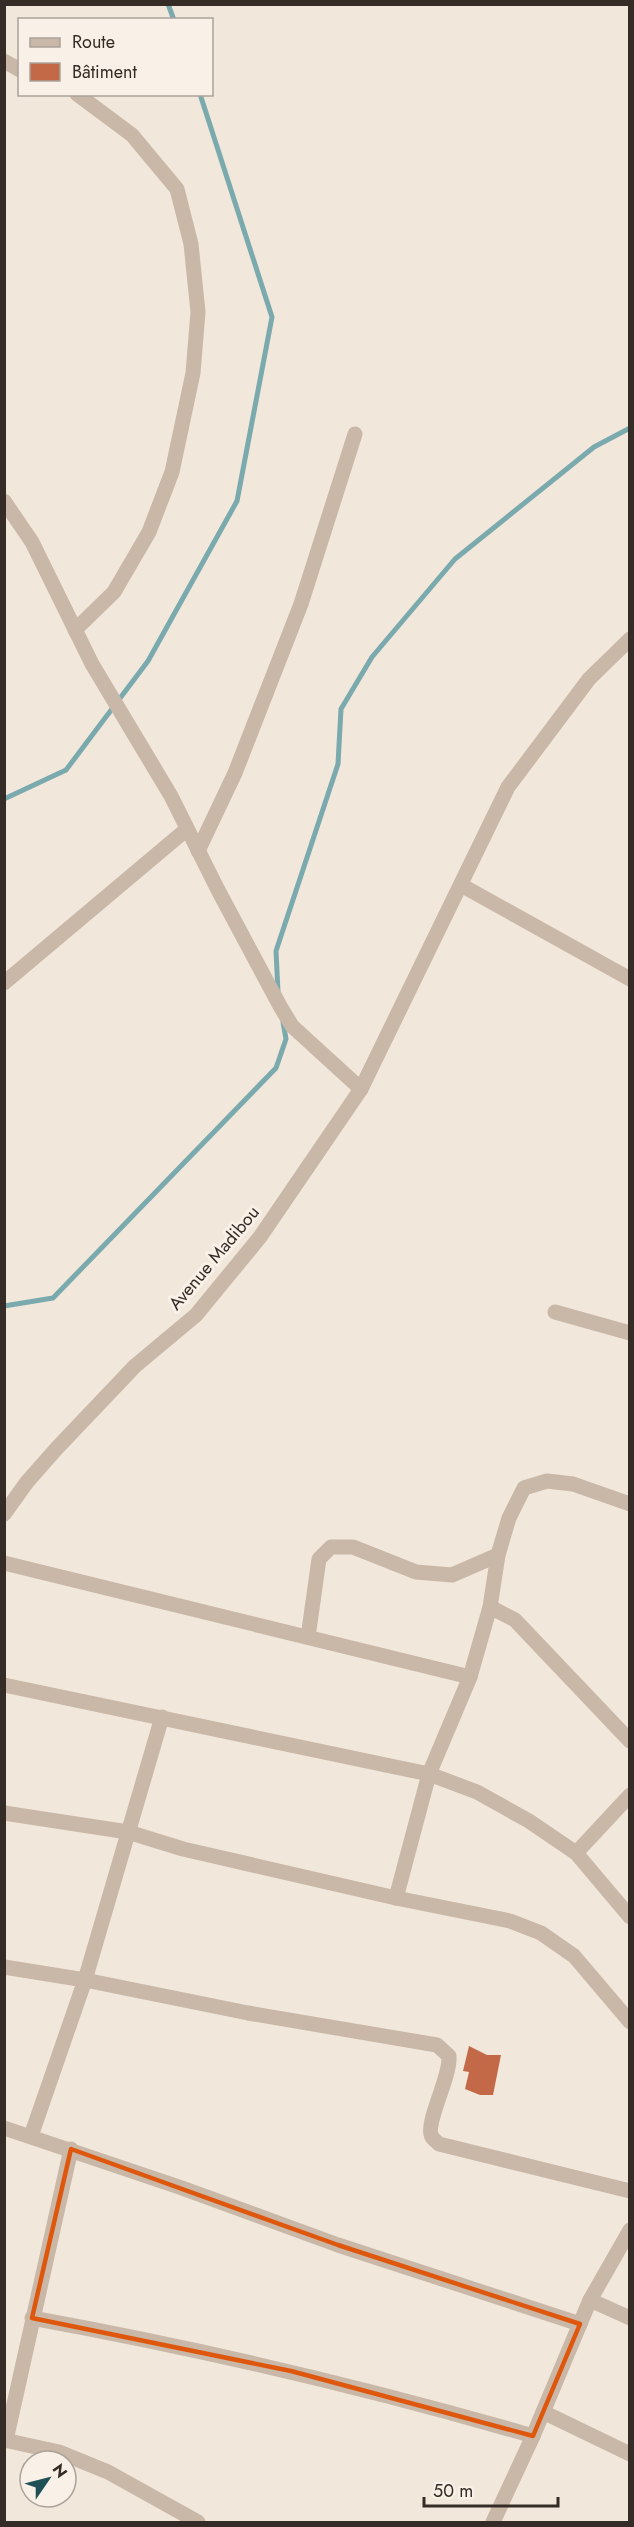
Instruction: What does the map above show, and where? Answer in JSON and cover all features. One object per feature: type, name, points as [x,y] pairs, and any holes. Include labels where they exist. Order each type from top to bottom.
[{"type":"street","points":[[4,61],[18,69]]},
{"type":"street","points":[[75,630],[114,592],[149,532],[172,472],[193,372],[198,312],[191,244],[177,189],[132,135],[80,96]]},
{"type":"street","points":[[198,851],[235,773],[301,604],[355,434]]},
{"type":"street","points":[[4,501],[32,542],[92,664],[171,796],[268,985],[292,1026],[361,1089]]},
{"type":"street","name":"Avenue Madibou","points":[[4,1514],[27,1482],[57,1448],[135,1366],[196,1315],[260,1238],[361,1089],[508,787],[589,679],[630,639]]},
{"type":"street","points":[[4,982],[187,829]]},
{"type":"street","points":[[461,885],[630,980]]},
{"type":"street","points":[[555,1312],[630,1333]]},
{"type":"street","points":[[396,1898],[429,1774],[470,1677],[490,1607],[498,1555],[509,1518],[524,1488],[547,1481],[573,1484],[630,1504]]},
{"type":"street","points":[[308,1637],[319,1559],[332,1546],[353,1546],[416,1572],[452,1575],[498,1555]]},
{"type":"street","points":[[4,1563],[470,1677]]},
{"type":"street","points":[[490,1607],[515,1620],[630,1741]]},
{"type":"street","points":[[4,1685],[429,1774],[477,1792],[530,1821],[576,1853],[630,1917]]},
{"type":"street","points":[[31,2136],[85,1980],[162,1718]]},
{"type":"street","points":[[576,1853],[630,1795]]},
{"type":"street","points":[[4,1813],[128,1832],[183,1849],[396,1898],[510,1921],[541,1932],[574,1956],[630,2022]]},
{"type":"street","points":[[4,1967],[85,1980],[248,2013],[437,2044],[449,2056],[450,2068],[430,2125],[431,2136],[439,2144],[630,2191]]},
{"type":"street","points":[[4,2128],[338,2245],[580,2324]]},
{"type":"street","points":[[71,2150],[5,2440],[59,2452],[108,2472],[198,2523]]},
{"type":"street","points":[[493,2523],[533,2436],[590,2301],[630,2230]]},
{"type":"street","points":[[590,2301],[630,2318]]},
{"type":"street","points":[[32,2318],[196,2349],[281,2369],[423,2404],[533,2436]]},
{"type":"street","points":[[543,2412],[630,2454]]},
{"type":"highlighted area","points":[[71,2149],[338,2245],[580,2324],[533,2436],[291,2371],[32,2318]]},
{"type":"building","points":[[469,2046],[487,2055],[501,2055],[493,2095],[480,2095],[465,2089],[469,2072],[463,2071]]},
{"type":"waterway","points":[[168,4],[173,18]]},
{"type":"waterway","points":[[4,799],[66,770],[148,661],[237,501],[272,317],[201,96]]},
{"type":"waterway","points":[[278,992],[276,951],[338,764],[341,709],[372,657],[455,559],[594,447],[630,428]]},
{"type":"waterway","points":[[4,1306],[53,1298],[276,1068],[286,1039],[283,1022]]}]
